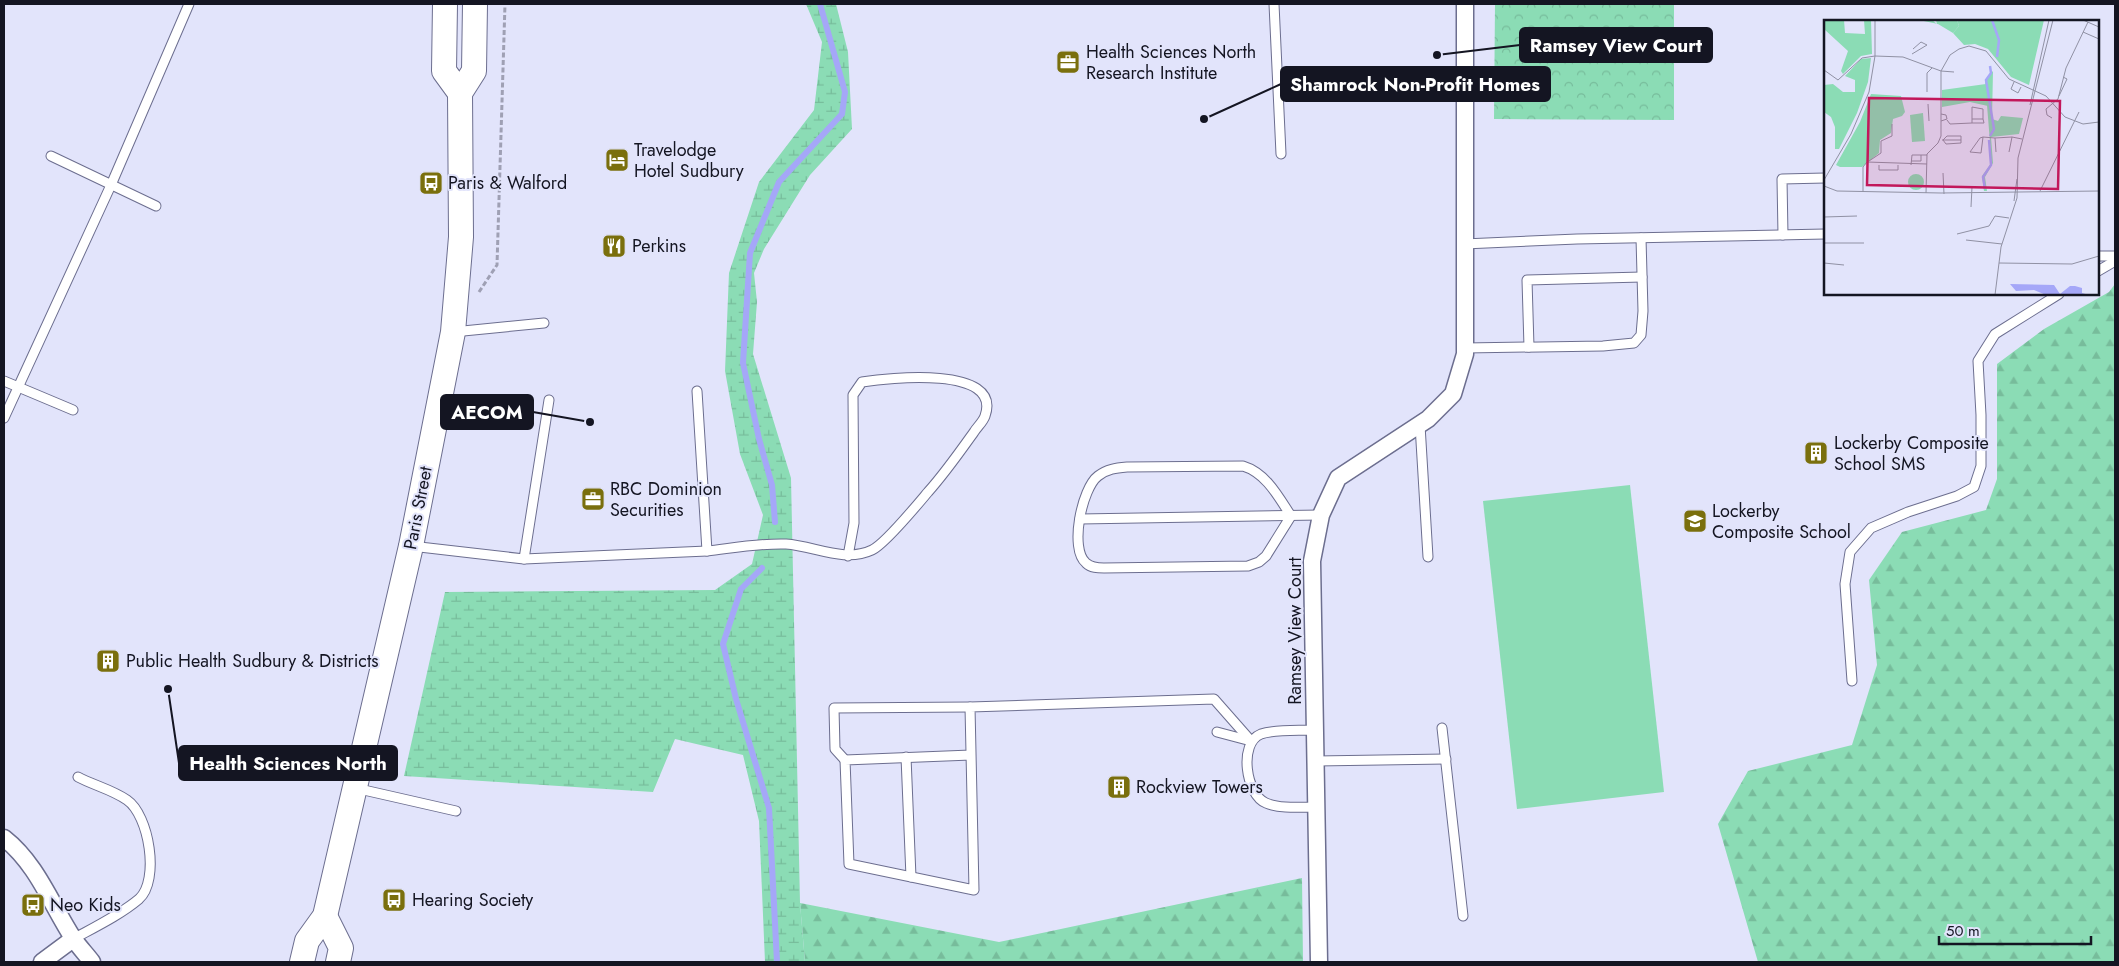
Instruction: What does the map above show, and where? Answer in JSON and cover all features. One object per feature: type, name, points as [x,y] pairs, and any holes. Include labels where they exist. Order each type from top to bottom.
[{"type":"main road","points":[[445,4],[444,70],[460,93],[474,71],[475,4]]},
{"type":"main road","name":"Paris Street","points":[[302,962],[306,941],[325,916],[411,546],[453,332],[461,237],[460,93]]},
{"type":"main road","points":[[325,916],[341,948],[338,962]]},
{"type":"street","name":"Ramsey View Court","points":[[1319,962],[1312,561],[1321,515],[1338,478],[1420,425],[1453,394],[1465,348],[1464,4]]},
{"type":"street","points":[[4,838],[14,846],[42,881],[73,939],[92,962]]},
{"type":"street","points":[[42,962],[73,939]]},
{"type":"lane","points":[[4,418],[111,185],[190,4]]},
{"type":"lane","points":[[1274,4],[1281,154]]},
{"type":"lane","points":[[51,156],[156,206]]},
{"type":"lane","points":[[1783,235],[1782,179],[1824,178]]},
{"type":"lane","points":[[1464,244],[1824,234]]},
{"type":"lane","points":[[1465,348],[1604,346],[1634,343],[1641,335],[1644,310],[1642,238]]},
{"type":"lane","points":[[2099,256],[2115,256]]},
{"type":"lane","points":[[2099,270],[2115,261]]},
{"type":"lane","points":[[1529,347],[1527,280],[1642,277]]},
{"type":"lane","points":[[1852,681],[1845,584],[1850,552],[1871,528],[1908,512],[1957,496],[1974,487],[1981,466],[1978,361],[1995,334],[2057,295]]},
{"type":"lane","points":[[453,332],[544,323]]},
{"type":"lane","points":[[411,546],[524,559],[788,544],[848,556],[873,549],[947,471],[984,417],[986,403],[982,391],[968,383],[938,378],[883,379],[862,382],[853,395],[854,522],[848,556]]},
{"type":"lane","points":[[4,381],[73,410]]},
{"type":"lane","points":[[697,390],[707,550]]},
{"type":"lane","points":[[524,559],[549,400]]},
{"type":"lane","points":[[1420,425],[1428,557]]},
{"type":"lane","points":[[1243,466],[1254,469],[1264,478],[1291,516],[1266,556],[1259,562],[1248,566],[1092,567],[1085,563],[1080,556],[1077,539],[1089,486],[1096,477],[1108,470],[1127,467],[1243,466]]},
{"type":"lane","points":[[1080,519],[1321,515]]},
{"type":"lane","points":[[970,707],[974,890],[849,864],[845,760],[835,749],[834,708],[970,707],[1214,699],[1251,741]]},
{"type":"lane","points":[[1442,728],[1463,916]]},
{"type":"lane","points":[[1315,730],[1260,735],[1251,741],[1247,755],[1250,784],[1258,798],[1267,804],[1316,807]]},
{"type":"lane","points":[[1217,732],[1251,741]]},
{"type":"lane","points":[[845,760],[971,755]]},
{"type":"lane","points":[[906,758],[911,876]]},
{"type":"lane","points":[[1316,761],[1446,759]]},
{"type":"lane","points":[[73,939],[140,898],[148,883],[151,871],[148,845],[141,817],[128,801],[78,777]]},
{"type":"lane","points":[[355,788],[456,811]]},
{"type":"path","points":[[477,294],[497,265],[505,4]]},
{"type":"green space","points":[[806,4],[836,4],[848,52],[852,129],[810,175],[764,249],[754,273],[757,302],[753,354],[791,478],[800,903],[805,962],[765,962],[759,821],[743,755],[675,739],[653,792],[404,776],[445,592],[715,590],[752,564],[763,515],[740,454],[725,371],[729,273],[759,182],[814,110],[822,42]]},
{"type":"green space","points":[[1495,4],[1674,4],[1674,120],[1494,119]]},
{"type":"green space","points":[[2115,284],[2115,962],[1758,962],[1718,824],[1748,771],[1852,745],[1877,665],[1869,580],[1902,532],[1986,510],[1997,479],[1997,364],[2044,329],[2109,292]]},
{"type":"green space","points":[[1630,485],[1664,792],[1517,809],[1483,501]]},
{"type":"green space","points":[[1302,878],[1303,962],[805,962],[800,903],[999,942]]},
{"type":"waterway","points":[[775,522],[772,485],[759,439],[743,363],[750,253],[779,182],[842,114],[845,92],[820,4]]},
{"type":"waterway","points":[[762,568],[741,589],[723,644],[736,699],[769,808],[777,962]]},
{"type":"place","name":"Ramsey View Court","points":[[1437,55]]},
{"type":"place","name":"Health Sciences North Research Institute","points":[[1068,62]]},
{"type":"place","name":"Shamrock Non-Profit Homes","points":[[1204,119]]},
{"type":"place","name":"Travelodge Hotel Sudbury","points":[[617,160]]},
{"type":"place","name":"Paris & Walford","points":[[431,183]]},
{"type":"place","name":"Perkins","points":[[614,246]]},
{"type":"place","name":"AECOM","points":[[590,422]]},
{"type":"place","name":"Lockerby Composite School SMS","points":[[1816,453]]},
{"type":"place","name":"RBC Dominion Securities","points":[[593,499]]},
{"type":"place","name":"Lockerby Composite School","points":[[1695,521]]},
{"type":"place","name":"Public Health Sudbury & Districts","points":[[108,661]]},
{"type":"place","name":"Health Sciences North","points":[[168,689]]},
{"type":"place","name":"Rockview Towers","points":[[1119,787]]},
{"type":"place","name":"Hearing Society","points":[[394,900]]},
{"type":"place","name":"Neo Kids","points":[[33,905]]}]
